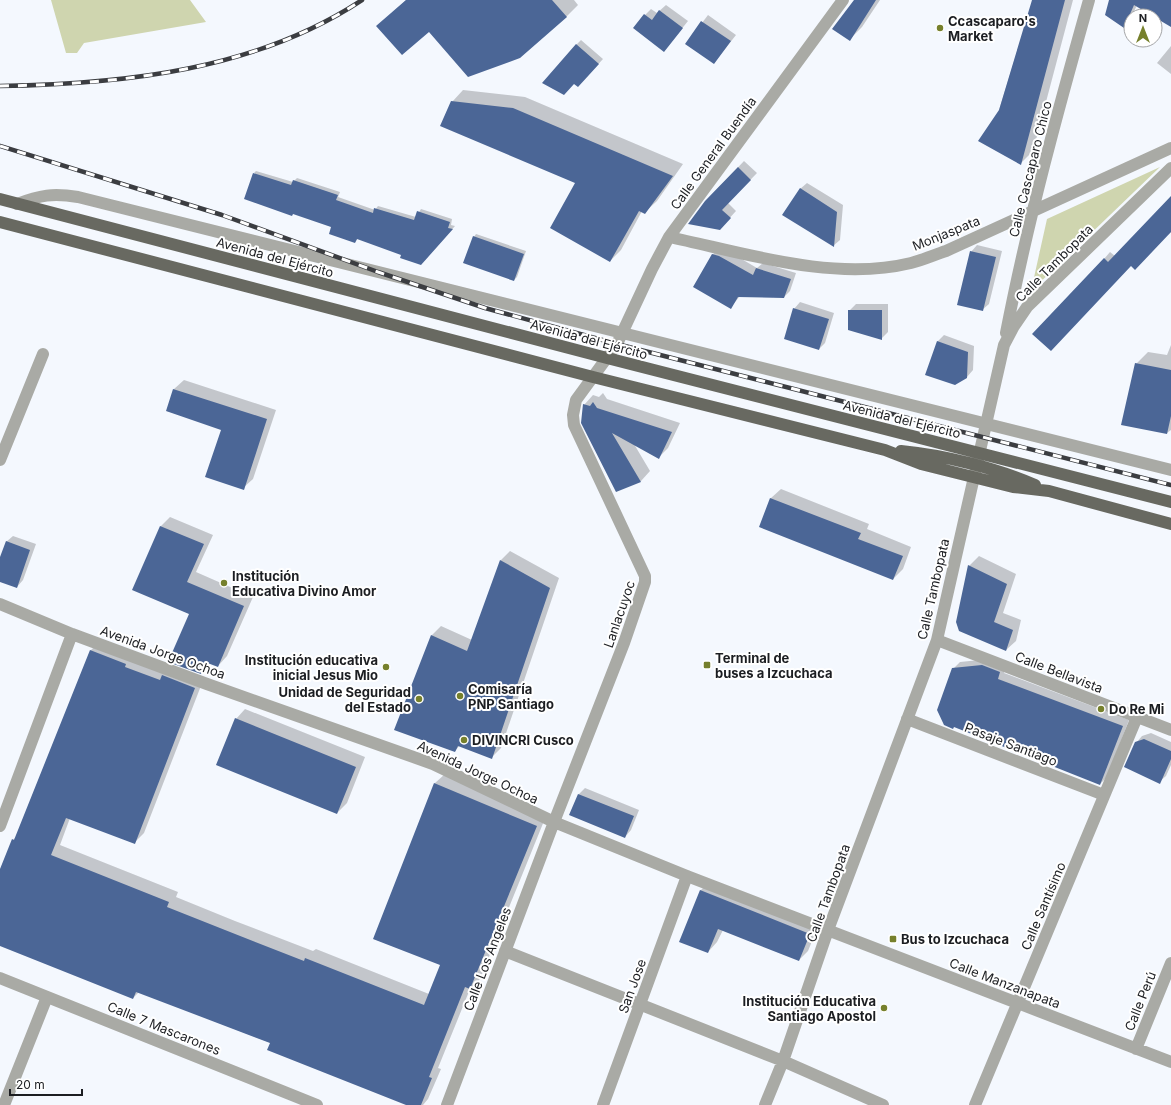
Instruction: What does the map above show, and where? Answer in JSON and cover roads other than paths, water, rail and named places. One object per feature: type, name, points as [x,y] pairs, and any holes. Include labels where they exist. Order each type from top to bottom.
[{"type":"main road","name":"Avenida del Ejército","points":[[0,199],[607,358],[1171,502]]},
{"type":"main road","points":[[0,222],[593,377],[886,450],[933,455],[1016,477],[1049,492],[1171,524]]},
{"type":"street","name":"Calle General Buendía","points":[[623,332],[652,269],[669,237],[843,0]]},
{"type":"street","name":"Calle Cascaparo Chico","points":[[1004,345],[1033,210],[1089,0]]},
{"type":"street","name":"Monjaspata","points":[[669,237],[810,266],[876,268],[911,263],[946,251],[1171,148]]},
{"type":"street","name":"Calle Tambopata","points":[[765,1105],[783,1062],[828,930],[937,640],[968,498],[1004,345],[1014,326],[1027,307],[1171,168]]},
{"type":"street","name":"Avenida del Ejército","points":[[17,204],[38,196],[49,194],[78,197],[1171,470]]},
{"type":"street","points":[[593,377],[623,332]]},
{"type":"street","points":[[0,460],[43,354]]},
{"type":"street","name":"Lanlacuyoc","points":[[554,822],[624,644],[645,582],[645,576],[574,425],[573,407],[576,400],[593,377]]},
{"type":"street","name":"Avenida Jorge Ochoa","points":[[0,604],[72,634],[433,764],[554,822],[687,876],[828,930]]},
{"type":"street","points":[[0,826],[72,634]]},
{"type":"street","name":"Calle Bellavista","points":[[937,640],[1171,730]]},
{"type":"street","name":"Calle Santísimo","points":[[975,1105],[1137,717]]},
{"type":"street","name":"Pasaje Santiago","points":[[907,719],[1104,796]]},
{"type":"street","name":"Calle Los Angeles","points":[[447,1105],[554,822]]},
{"type":"street","name":"San Jose","points":[[603,1105],[687,876]]},
{"type":"street","name":"Calle Manzanapata","points":[[828,930],[1171,1062]]},
{"type":"street","points":[[505,951],[783,1062],[883,1105]]},
{"type":"street","name":"Calle Perú","points":[[1136,1049],[1171,964]]},
{"type":"street","name":"Calle 7 Mascarones","points":[[0,978],[317,1105]]},
{"type":"street","points":[[4,1105],[47,996]]},
{"type":"railway","points":[[0,86],[94,82],[188,68],[234,57],[278,43],[321,24],[362,0]]},
{"type":"railway","points":[[0,146],[222,215],[378,272],[485,308],[617,344],[1171,485]]},
{"type":"place","name":"Ccascaparo's Market","points":[[940,28]]},
{"type":"place","name":"Institución Educativa Divino Amor","points":[[224,583]]},
{"type":"place","name":"Terminal de buses a Izcuchaca","points":[[707,665]]},
{"type":"place","name":"Institución educativa inicial Jesus Mio","points":[[386,667]]},
{"type":"place","name":"Comisaría PNP Santiago","points":[[460,696]]},
{"type":"place","name":"Unidad de Seguridad del Estado","points":[[419,699]]},
{"type":"place","name":"Do Re Mi","points":[[1101,709]]},
{"type":"place","name":"DIVINCRI Cusco","points":[[464,740]]},
{"type":"place","name":"Bus to Izcuchaca","points":[[893,939]]},
{"type":"place","name":"Institución Educativa Santiago Apostol","points":[[884,1008]]}]
